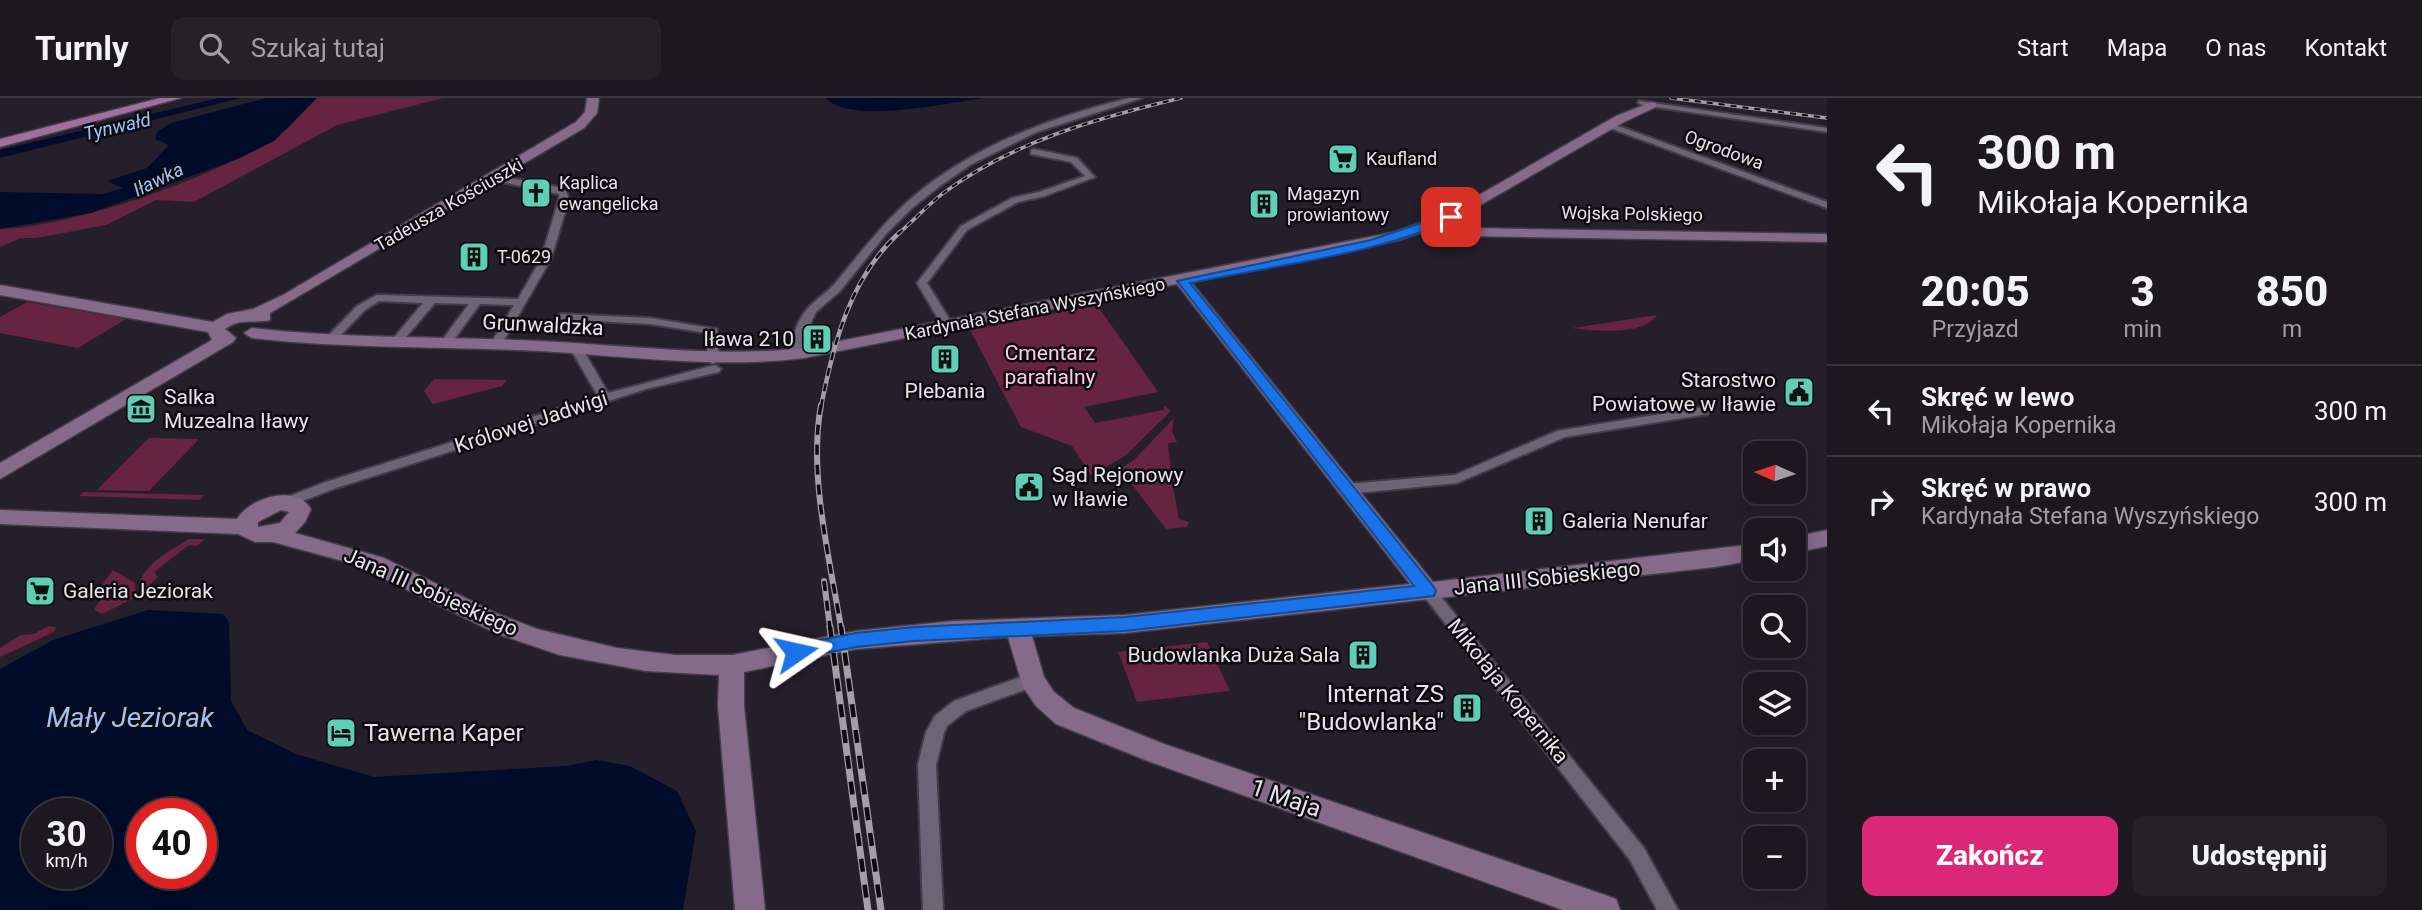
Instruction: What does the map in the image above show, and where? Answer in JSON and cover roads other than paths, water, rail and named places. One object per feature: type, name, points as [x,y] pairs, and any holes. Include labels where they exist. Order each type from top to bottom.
[{"type":"main road","points":[[0,144],[175,98]]},
{"type":"street","name":"Tadeusza Kościuszki","points":[[259,323],[289,298],[495,178],[580,125],[591,113],[593,98]]},
{"type":"street","points":[[795,355],[800,334],[816,306],[831,297],[890,224],[959,168],[998,148],[1085,112],[1138,98]]},
{"type":"street","points":[[1647,104],[1827,130]]},
{"type":"street","name":"Kardynała Stefana Wyszyńskiego","points":[[795,355],[1373,243],[1438,223],[1647,104]]},
{"type":"street","name":"Ogrodowa","points":[[1615,122],[1827,205]]},
{"type":"street","points":[[947,325],[922,283],[964,228],[1015,200],[1091,177],[1074,160],[1034,152]]},
{"type":"street","points":[[495,178],[555,189],[564,195],[546,259],[496,345]]},
{"type":"street","name":"Wojska Polskiego","points":[[1438,223],[1472,232],[1827,238]]},
{"type":"street","name":"Mikołaja Kopernika","points":[[1182,281],[1637,854],[1668,910]]},
{"type":"street","points":[[0,290],[188,321],[221,331]]},
{"type":"street","points":[[332,338],[372,300],[382,297],[522,302]]},
{"type":"street","points":[[397,341],[432,299]]},
{"type":"street","points":[[446,343],[477,300]]},
{"type":"street","points":[[561,317],[650,321],[713,331],[714,365]]},
{"type":"street","name":"Grunwaldzka","points":[[221,331],[259,323],[288,335],[576,348],[714,365],[795,355]]},
{"type":"street","points":[[0,465],[221,331]]},
{"type":"street","points":[[0,472],[221,331]]},
{"type":"street","points":[[576,348],[605,398]]},
{"type":"street","name":"Królowej Jadwigi","points":[[293,512],[349,481],[714,365]]},
{"type":"street","points":[[1347,489],[1457,479],[1562,434],[1704,411]]},
{"type":"street","points":[[0,506],[73,514],[76,519]]},
{"type":"street","points":[[175,523],[264,507],[293,512]]},
{"type":"street","points":[[0,517],[245,527],[247,520],[264,507]]},
{"type":"street","points":[[273,534],[293,512]]},
{"type":"street","name":"Jana III Sobieskiego","points":[[293,512],[314,538],[315,544]]},
{"type":"street","name":"Jana III Sobieskiego","points":[[245,527],[254,535],[273,534],[377,564],[506,628],[606,656],[690,665],[732,665],[856,640],[953,630],[1018,630],[1125,624],[1743,554]]},
{"type":"street","points":[[1806,542],[1827,538]]},
{"type":"street","name":"1 Maja","points":[[1018,630],[1032,680],[1045,699],[1065,716],[1100,731],[1605,910]]},
{"type":"street","points":[[732,665],[731,706],[750,910]]},
{"type":"street","points":[[933,910],[927,765],[935,732],[941,722],[960,706],[1032,680]]},
{"type":"water","name":"Iławka","points":[[266,98],[317,98],[274,141],[240,158],[91,213],[0,229],[0,192],[103,194],[123,188],[107,181],[147,168],[169,145],[155,139],[158,131],[171,123]]},
{"type":"water","points":[[826,98],[982,98],[877,111],[838,106]]},
{"type":"water","name":"Mały Jeziorak","points":[[148,610],[223,614],[229,622],[231,701],[247,730],[296,754],[374,777],[567,766],[596,760],[630,766],[677,791],[696,831],[683,910],[0,910],[0,669],[53,640]]},
{"type":"waterway","name":"Tynwałd","points":[[0,154],[235,98]]},
{"type":"railway","points":[[899,233],[942,194],[969,176],[1026,146],[1087,123],[1181,98]]},
{"type":"railway","points":[[1671,98],[1827,118]]},
{"type":"railway","points":[[821,407],[831,360],[846,313],[868,270],[899,233]]},
{"type":"railway","points":[[821,405],[817,459],[819,488],[841,628]]},
{"type":"railway","points":[[824,581],[830,628]]},
{"type":"railway","points":[[830,627],[868,910]]},
{"type":"railway","points":[[841,627],[881,910]]},
{"type":"place","name":"Kaufland","points":[[1343,159]]},
{"type":"place","name":"Kaplica ewangelicka","points":[[536,193]]},
{"type":"place","name":"Magazyn prowiantowy","points":[[1264,204]]},
{"type":"place","name":"T-0629","points":[[474,257]]},
{"type":"place","name":"Iława 210","points":[[817,339]]},
{"type":"place","name":"Plebania","points":[[945,359]]},
{"type":"place","name":"Starostwo Powiatowe w Iławie","points":[[1799,392]]},
{"type":"place","name":"Salka Muzealna Iławy","points":[[141,409]]},
{"type":"place","name":"Sąd Rejonowy w Iławie","points":[[1029,487]]},
{"type":"place","name":"Galeria Nenufar","points":[[1539,521]]},
{"type":"place","name":"Galeria Jeziorak","points":[[40,591]]},
{"type":"place","name":"Budowlanka Duża Sala","points":[[1363,655]]},
{"type":"place","name":"Internat ZS \"Budowlanka\"","points":[[1467,708]]},
{"type":"place","name":"Tawerna Kaper","points":[[341,733]]},
{"type":"park label","name":"Cmentarz parafialny","points":[[1050,365]]}]
